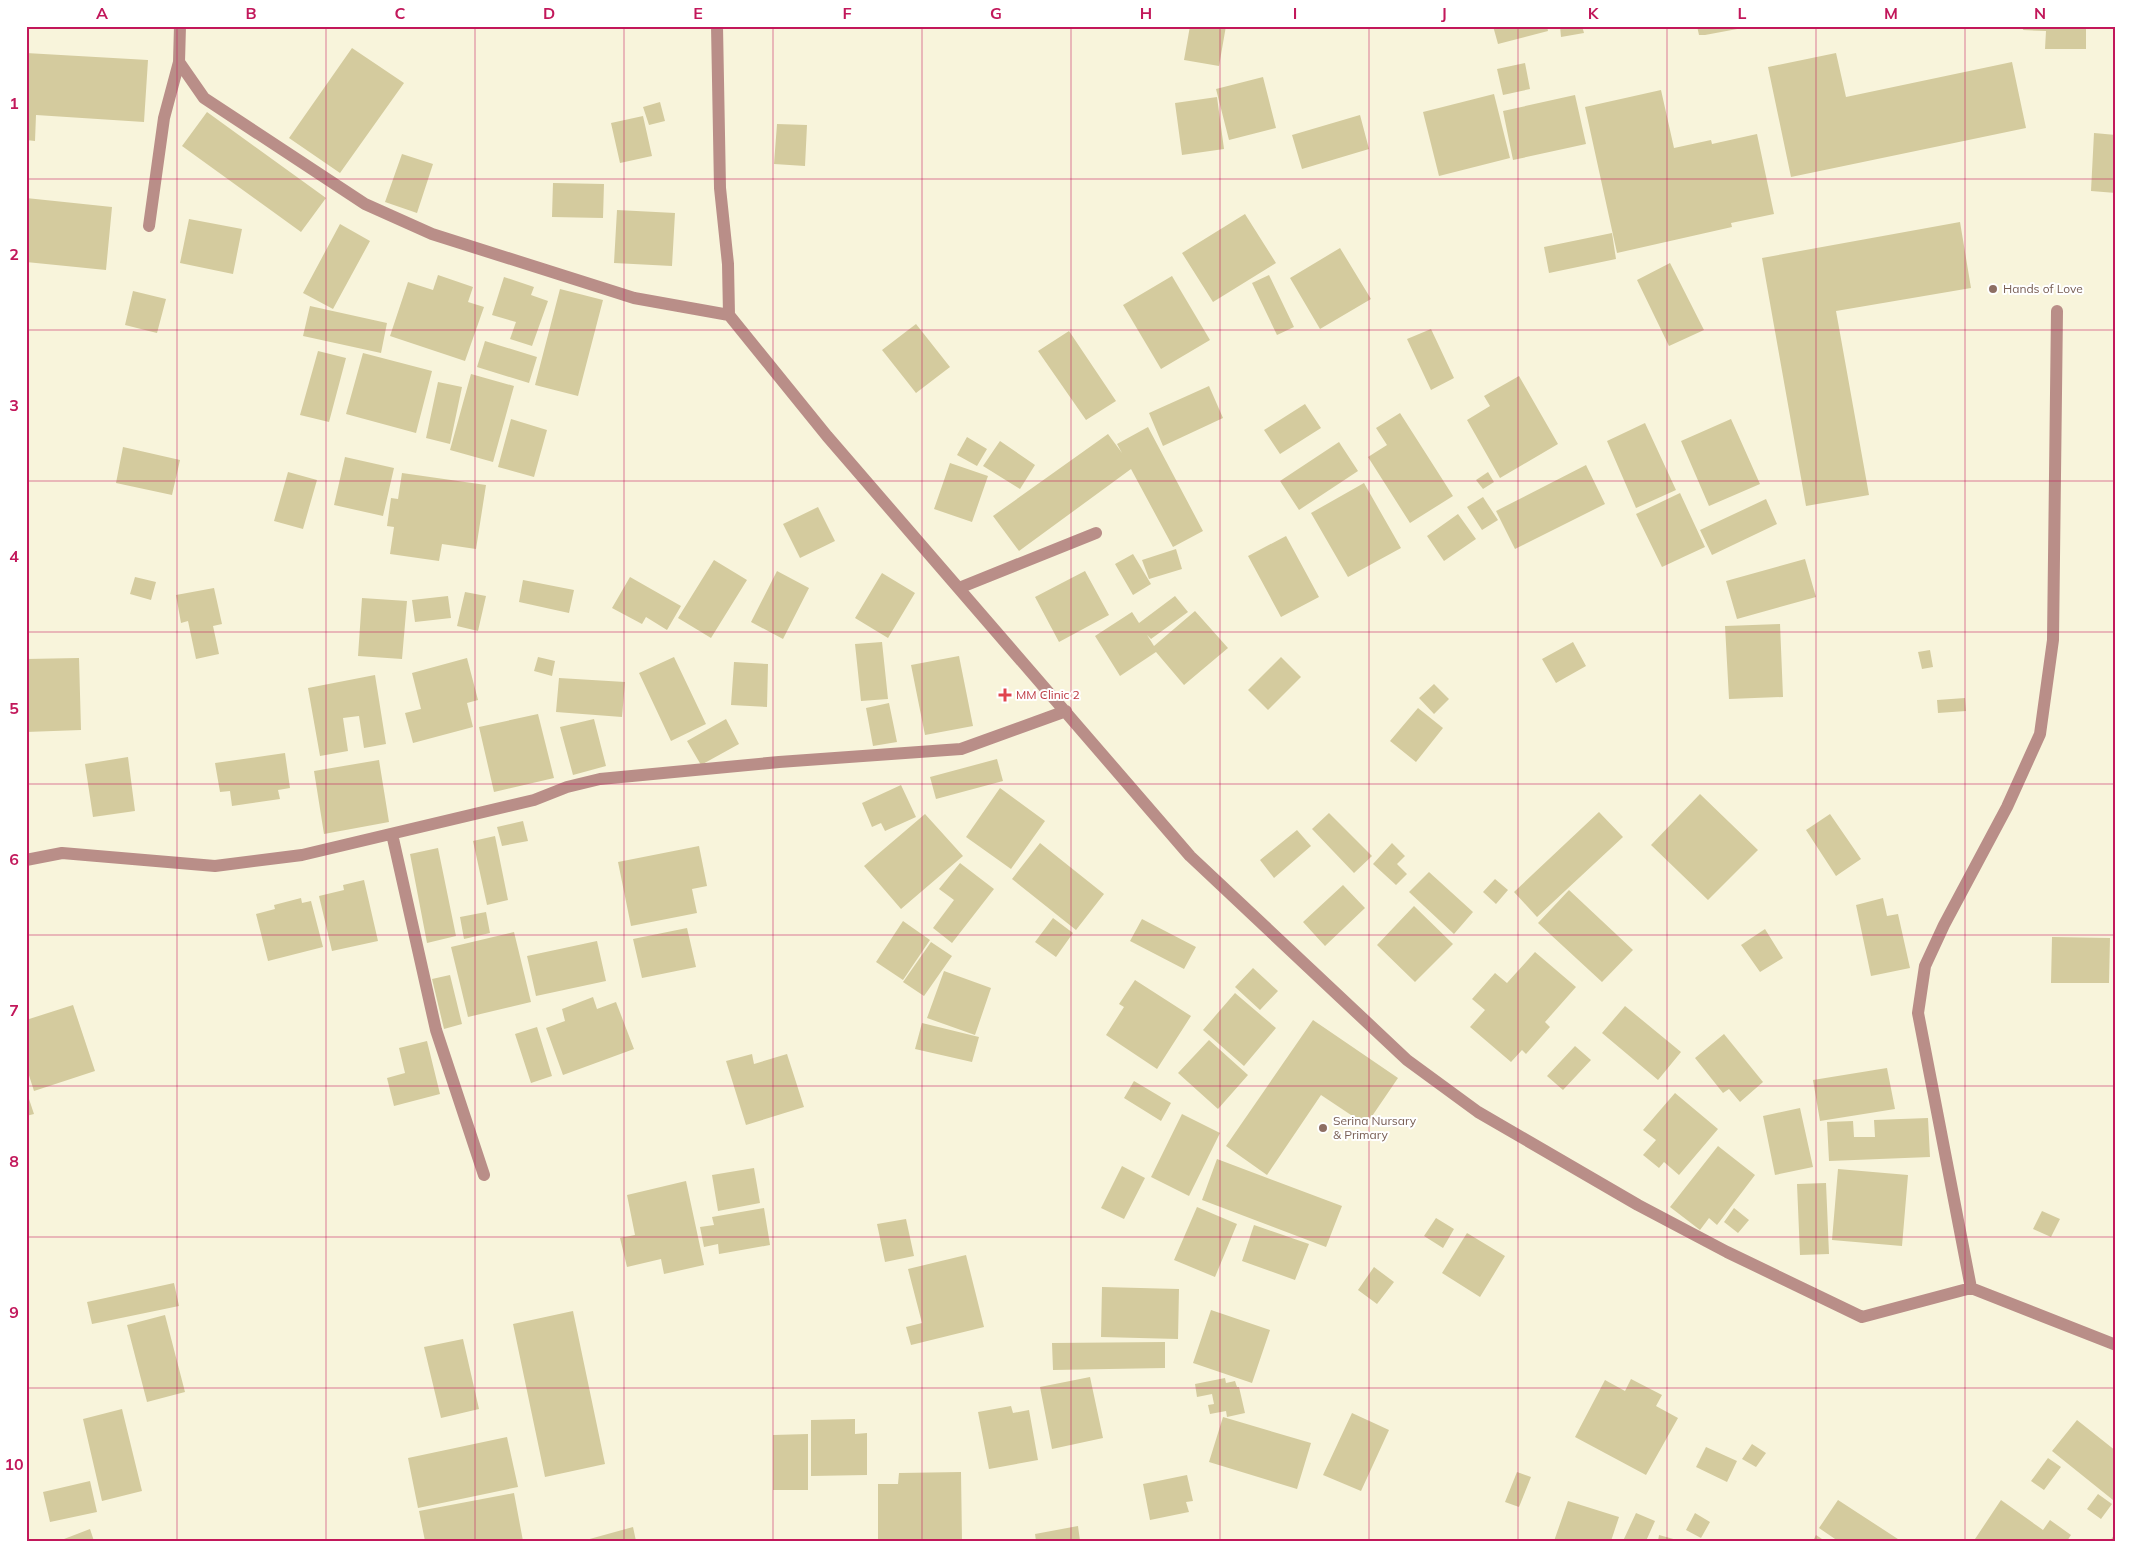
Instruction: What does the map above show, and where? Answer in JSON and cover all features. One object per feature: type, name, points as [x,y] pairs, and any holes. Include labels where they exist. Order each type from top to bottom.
[{"type":"street","points":[[149,226],[164,118],[179,62],[180,26]]},
{"type":"street","points":[[717,26],[720,188],[728,264],[729,315],[827,436],[1190,856],[1407,1060],[1478,1112],[1638,1205],[1726,1252],[1862,1317],[1971,1288],[2116,1344]]},
{"type":"street","points":[[179,62],[204,98],[365,204],[432,234],[634,298],[729,315]]},
{"type":"street","points":[[1971,1288],[1918,1013],[1925,966],[1944,925],[2007,807],[2040,734],[2053,640],[2057,311]]},
{"type":"street","points":[[959,588],[1096,533]]},
{"type":"street","points":[[26,860],[62,853],[214,866],[302,855],[534,800],[567,787],[600,779],[770,763],[961,749],[1066,712]]},
{"type":"street","points":[[392,834],[436,1030],[484,1174]]},
{"type":"building","points":[[1190,26],[1226,26],[1219,66],[1184,60]]},
{"type":"building","points":[[1493,26],[1547,26],[1548,31],[1498,44]]},
{"type":"building","points":[[1560,26],[1582,26],[1584,33],[1561,37]]},
{"type":"building","points":[[1697,26],[1748,26],[1748,27],[1699,35]]},
{"type":"building","points":[[2024,26],[2086,26],[2086,49],[2045,49],[2046,31],[2023,30]]},
{"type":"building","points":[[352,48],[404,83],[340,173],[289,138]]},
{"type":"building","points":[[26,53],[148,60],[144,122],[36,115],[35,141],[26,140]]},
{"type":"building","points":[[1836,53],[1846,97],[2012,62],[2026,128],[1791,177],[1768,67]]},
{"type":"building","points":[[1525,63],[1530,89],[1503,95],[1497,69]]},
{"type":"building","points":[[1263,77],[1276,128],[1229,140],[1216,89]]},
{"type":"building","points":[[1661,90],[1674,148],[1711,140],[1712,144],[1757,134],[1774,214],[1731,223],[1732,227],[1617,253],[1585,107]]},
{"type":"building","points":[[1494,94],[1510,158],[1439,176],[1423,112]]},
{"type":"building","points":[[1575,95],[1586,144],[1513,160],[1503,111]]},
{"type":"building","points":[[1217,97],[1224,149],[1182,155],[1175,103]]},
{"type":"building","points":[[660,102],[665,121],[649,125],[643,107]]},
{"type":"building","points":[[207,112],[326,198],[301,232],[182,146]]},
{"type":"building","points":[[1360,115],[1369,149],[1302,169],[1292,135]]},
{"type":"building","points":[[643,116],[652,156],[620,163],[611,123]]},
{"type":"building","points":[[777,124],[807,125],[805,166],[774,164]]},
{"type":"building","points":[[2094,133],[2116,135],[2116,193],[2091,191]]},
{"type":"building","points":[[402,154],[433,164],[417,213],[385,202]]},
{"type":"building","points":[[553,183],[604,184],[603,218],[552,217]]},
{"type":"building","points":[[26,198],[112,207],[106,270],[26,262]]},
{"type":"building","points":[[617,210],[675,213],[672,266],[614,263]]},
{"type":"building","points":[[1245,214],[1276,263],[1213,302],[1182,253]]},
{"type":"building","points":[[189,219],[242,229],[233,274],[180,263]]},
{"type":"building","points":[[1960,222],[1971,288],[1836,311],[1869,495],[1806,506],[1762,258]]},
{"type":"building","points":[[340,224],[370,241],[333,309],[303,293]]},
{"type":"building","points":[[1612,233],[1616,259],[1549,273],[1544,247]]},
{"type":"building","points":[[1340,248],[1371,299],[1320,329],[1290,278]]},
{"type":"building","points":[[1670,263],[1704,330],[1669,346],[1637,280]]},
{"type":"building","points":[[438,275],[473,287],[468,302],[484,307],[465,361],[390,336],[408,282],[433,290]]},
{"type":"building","points":[[1269,275],[1294,327],[1277,335],[1252,283]]},
{"type":"building","points":[[1172,276],[1210,340],[1161,369],[1123,305]]},
{"type":"building","points":[[504,277],[534,287],[531,295],[548,301],[532,346],[510,339],[516,322],[492,315]]},
{"type":"building","points":[[560,289],[603,300],[578,396],[535,385]]},
{"type":"building","points":[[133,291],[166,299],[157,333],[125,325]]},
{"type":"building","points":[[310,306],[387,323],[381,353],[303,336]]},
{"type":"building","points":[[916,324],[950,367],[916,393],[882,350]]},
{"type":"building","points":[[1431,329],[1454,378],[1431,390],[1407,339]]},
{"type":"building","points":[[1069,331],[1116,401],[1086,420],[1038,351]]},
{"type":"building","points":[[485,341],[537,357],[529,383],[477,367]]},
{"type":"building","points":[[318,351],[346,358],[329,422],[300,415]]},
{"type":"building","points":[[363,353],[432,371],[416,433],[346,414]]},
{"type":"building","points":[[471,374],[514,386],[493,462],[450,450]]},
{"type":"building","points":[[1519,376],[1558,444],[1500,478],[1467,420],[1490,406],[1484,396]]},
{"type":"building","points":[[438,382],[462,387],[450,444],[426,438]]},
{"type":"building","points":[[1209,386],[1223,418],[1163,446],[1149,413]]},
{"type":"building","points":[[1305,404],[1321,428],[1280,454],[1264,430]]},
{"type":"building","points":[[1400,413],[1453,496],[1410,523],[1368,457],[1387,445],[1376,428]]},
{"type":"building","points":[[511,419],[547,430],[534,477],[498,467]]},
{"type":"building","points":[[1731,419],[1760,484],[1709,506],[1681,441]]},
{"type":"building","points":[[1645,423],[1676,490],[1636,508],[1607,441]]},
{"type":"building","points":[[1148,427],[1203,531],[1173,547],[1131,469],[1019,551],[993,516],[1108,434],[1122,453],[1117,444]]},
{"type":"building","points":[[967,437],[987,449],[977,466],[957,455]]},
{"type":"building","points":[[1000,441],[1035,465],[1020,489],[983,466]]},
{"type":"building","points":[[1339,442],[1358,471],[1299,510],[1280,481]]},
{"type":"building","points":[[123,447],[180,460],[172,495],[116,483]]},
{"type":"building","points":[[345,457],[394,468],[383,516],[334,505]]},
{"type":"building","points":[[950,463],[988,476],[972,522],[934,509]]},
{"type":"building","points":[[1586,465],[1605,504],[1515,549],[1496,511]]},
{"type":"building","points":[[288,472],[317,480],[303,529],[274,521]]},
{"type":"building","points":[[1488,472],[1494,482],[1483,489],[1476,480]]},
{"type":"building","points":[[402,473],[486,485],[476,549],[442,544],[439,561],[390,554],[394,527],[387,526],[391,498],[398,499]]},
{"type":"building","points":[[1364,483],[1401,548],[1348,577],[1311,513]]},
{"type":"building","points":[[1680,493],[1705,547],[1662,567],[1636,514]]},
{"type":"building","points":[[1483,497],[1498,520],[1482,530],[1467,507]]},
{"type":"building","points":[[1766,499],[1777,524],[1712,555],[1700,530]]},
{"type":"building","points":[[818,507],[835,541],[800,558],[783,524]]},
{"type":"building","points":[[1458,514],[1476,539],[1444,561],[1427,536]]},
{"type":"building","points":[[1286,536],[1319,597],[1281,617],[1248,556]]},
{"type":"building","points":[[1176,549],[1182,569],[1149,579],[1142,560]]},
{"type":"building","points":[[1133,554],[1151,584],[1133,595],[1115,564]]},
{"type":"building","points":[[1805,559],[1816,597],[1737,619],[1726,581]]},
{"type":"building","points":[[714,560],[747,580],[711,638],[678,618]]},
{"type":"building","points":[[777,571],[809,588],[783,639],[751,622]]},
{"type":"building","points":[[1085,571],[1109,615],[1059,642],[1035,597]]},
{"type":"building","points":[[882,573],[915,593],[888,638],[855,618]]},
{"type":"building","points":[[135,577],[156,582],[151,600],[130,594]]},
{"type":"building","points":[[630,577],[681,606],[667,630],[646,617],[642,624],[612,608]]},
{"type":"building","points":[[523,580],[574,590],[569,613],[519,602]]},
{"type":"building","points":[[214,588],[222,624],[213,626],[219,654],[196,659],[188,621],[181,623],[176,595]]},
{"type":"building","points":[[465,592],[486,596],[478,631],[457,626]]},
{"type":"building","points":[[448,596],[451,618],[415,622],[412,600]]},
{"type":"building","points":[[1175,596],[1188,612],[1151,639],[1147,635],[1154,646],[1195,611],[1228,648],[1184,685],[1156,652],[1120,676],[1095,636],[1132,612],[1139,623]]},
{"type":"building","points":[[362,598],[407,601],[402,659],[358,656]]},
{"type":"building","points":[[1780,624],[1783,697],[1729,699],[1725,626]]},
{"type":"building","points":[[882,642],[888,699],[861,701],[855,644]]},
{"type":"building","points":[[1573,642],[1586,666],[1556,683],[1542,659]]},
{"type":"building","points":[[1930,650],[1933,667],[1922,669],[1918,652]]},
{"type":"building","points":[[959,656],[973,726],[925,735],[911,665]]},
{"type":"building","points":[[538,657],[555,661],[552,676],[534,671]]},
{"type":"building","points":[[674,657],[706,724],[671,741],[639,673]]},
{"type":"building","points":[[1281,657],[1301,677],[1268,710],[1248,690]]},
{"type":"building","points":[[79,658],[81,730],[26,732],[26,659]]},
{"type":"building","points":[[467,658],[478,700],[467,703],[473,727],[413,743],[405,713],[421,709],[412,673]]},
{"type":"building","points":[[734,662],[768,664],[767,707],[731,705]]},
{"type":"building","points":[[375,675],[386,744],[364,748],[359,716],[343,718],[348,751],[320,756],[308,688]]},
{"type":"building","points":[[559,678],[625,682],[622,717],[556,712]]},
{"type":"building","points":[[1434,684],[1449,699],[1434,714],[1419,698]]},
{"type":"building","points":[[1965,698],[1966,711],[1938,713],[1937,700]]},
{"type":"building","points":[[889,703],[897,742],[873,746],[866,708]]},
{"type":"building","points":[[1418,708],[1443,728],[1416,762],[1390,741]]},
{"type":"building","points":[[538,714],[554,778],[494,792],[479,727]]},
{"type":"building","points":[[594,719],[606,766],[573,775],[560,727]]},
{"type":"building","points":[[726,719],[739,744],[701,765],[687,741]]},
{"type":"building","points":[[285,753],[290,788],[278,790],[280,799],[232,806],[230,791],[220,792],[215,763]]},
{"type":"building","points":[[128,757],[135,811],[93,817],[85,764]]},
{"type":"building","points":[[997,759],[1003,781],[936,799],[930,777]]},
{"type":"building","points":[[379,760],[389,822],[324,834],[314,771]]},
{"type":"building","points":[[901,785],[916,817],[885,831],[881,823],[872,827],[862,803]]},
{"type":"building","points":[[1000,788],[1045,821],[1011,869],[966,837]]},
{"type":"building","points":[[1700,794],[1758,850],[1708,900],[1651,845]]},
{"type":"building","points":[[1599,812],[1623,837],[1537,917],[1514,892]]},
{"type":"building","points":[[1329,813],[1372,856],[1354,873],[1312,829]]},
{"type":"building","points":[[925,814],[963,856],[901,909],[864,866]]},
{"type":"building","points":[[1830,814],[1861,859],[1836,876],[1806,830]]},
{"type":"building","points":[[523,821],[528,841],[502,846],[497,827]]},
{"type":"building","points":[[1297,830],[1311,846],[1274,878],[1260,860]]},
{"type":"building","points":[[495,836],[508,900],[487,905],[473,841]]},
{"type":"building","points":[[1040,843],[1104,894],[1076,930],[1012,879]]},
{"type":"building","points":[[1392,843],[1405,856],[1397,864],[1407,874],[1396,885],[1373,864]]},
{"type":"building","points":[[699,846],[707,886],[692,889],[697,913],[631,926],[618,862]]},
{"type":"building","points":[[438,848],[456,936],[427,943],[410,854]]},
{"type":"building","points":[[960,863],[994,889],[952,943],[933,928],[954,900],[939,889]]},
{"type":"building","points":[[1429,872],[1473,912],[1454,934],[1409,892]]},
{"type":"building","points":[[1495,879],[1508,890],[1496,904],[1483,892]]},
{"type":"building","points":[[364,880],[378,941],[332,951],[319,896],[344,890],[343,885]]},
{"type":"building","points":[[1343,885],[1365,908],[1325,946],[1303,922]]},
{"type":"building","points":[[1569,890],[1633,950],[1602,982],[1538,923]]},
{"type":"building","points":[[301,898],[302,903],[311,901],[323,947],[268,961],[256,914],[275,909],[274,905]]},
{"type":"building","points":[[1883,898],[1887,916],[1898,914],[1910,968],[1871,976],[1856,905]]},
{"type":"building","points":[[1414,906],[1453,944],[1415,982],[1377,945]]},
{"type":"building","points":[[486,912],[490,933],[464,939],[460,917]]},
{"type":"building","points":[[1053,918],[1073,933],[1056,957],[1035,942]]},
{"type":"building","points":[[1142,919],[1196,947],[1184,969],[1130,941]]},
{"type":"building","points":[[903,921],[930,940],[903,980],[876,962]]},
{"type":"building","points":[[687,928],[696,967],[642,978],[633,939]]},
{"type":"building","points":[[1765,929],[1783,958],[1760,972],[1741,945]]},
{"type":"building","points":[[514,932],[531,1002],[468,1017],[451,947]]},
{"type":"building","points":[[2052,937],[2110,938],[2109,983],[2051,983]]},
{"type":"building","points":[[597,941],[606,981],[536,996],[527,956]]},
{"type":"building","points":[[931,942],[952,956],[924,996],[903,982]]},
{"type":"building","points":[[1535,952],[1576,987],[1545,1022],[1550,1027],[1526,1054],[1522,1050],[1511,1062],[1470,1027],[1485,1010],[1472,999],[1495,973],[1507,983]]},
{"type":"building","points":[[1253,968],[1278,991],[1260,1010],[1235,987]]},
{"type":"building","points":[[944,971],[991,988],[975,1035],[927,1018]]},
{"type":"building","points":[[450,975],[462,1024],[444,1029],[432,979]]},
{"type":"building","points":[[1135,980],[1191,1016],[1157,1069],[1106,1035],[1124,1007],[1119,1004]]},
{"type":"building","points":[[1235,993],[1276,1028],[1244,1066],[1203,1030]]},
{"type":"building","points":[[593,997],[597,1009],[616,1002],[634,1049],[563,1075],[546,1028],[565,1021],[562,1009]]},
{"type":"building","points":[[73,1005],[95,1071],[34,1091],[26,1066],[26,1020]]},
{"type":"building","points":[[1625,1006],[1681,1052],[1658,1080],[1602,1033]]},
{"type":"building","points":[[1313,1020],[1398,1078],[1366,1125],[1321,1095],[1267,1175],[1226,1146]]},
{"type":"building","points":[[922,1023],[979,1037],[972,1062],[915,1049]]},
{"type":"building","points":[[537,1027],[552,1076],[531,1083],[515,1034]]},
{"type":"building","points":[[1724,1034],[1763,1082],[1740,1102],[1729,1089],[1723,1093],[1695,1058]]},
{"type":"building","points":[[1209,1040],[1248,1075],[1218,1109],[1178,1073]]},
{"type":"building","points":[[427,1041],[440,1094],[394,1106],[387,1078],[405,1073],[399,1048]]},
{"type":"building","points":[[1575,1046],[1591,1060],[1563,1090],[1547,1076]]},
{"type":"building","points":[[752,1054],[754,1064],[787,1054],[804,1107],[746,1125],[726,1061]]},
{"type":"building","points":[[1887,1068],[1895,1109],[1820,1121],[1813,1080]]},
{"type":"building","points":[[1134,1081],[1171,1103],[1161,1121],[1124,1098]]},
{"type":"building","points":[[26,1090],[34,1114],[26,1116]]},
{"type":"building","points":[[1675,1093],[1718,1129],[1679,1175],[1664,1162],[1659,1168],[1643,1155],[1656,1140],[1643,1130]]},
{"type":"building","points":[[1800,1108],[1813,1167],[1775,1175],[1763,1116]]},
{"type":"building","points":[[1182,1114],[1220,1133],[1189,1196],[1151,1177]]},
{"type":"building","points":[[1928,1118],[1930,1157],[1829,1161],[1827,1122],[1853,1121],[1854,1137],[1875,1137],[1874,1120]]},
{"type":"building","points":[[1718,1146],[1755,1175],[1717,1225],[1709,1218],[1700,1230],[1670,1207]]},
{"type":"building","points":[[1217,1159],[1342,1206],[1326,1247],[1202,1200]]},
{"type":"building","points":[[1122,1166],[1145,1178],[1124,1219],[1101,1208]]},
{"type":"building","points":[[754,1168],[760,1203],[718,1211],[712,1175]]},
{"type":"building","points":[[1838,1169],[1908,1175],[1902,1246],[1832,1240]]},
{"type":"building","points":[[686,1181],[704,1265],[664,1274],[661,1259],[627,1267],[620,1238],[635,1235],[627,1195]]},
{"type":"building","points":[[1826,1183],[1829,1254],[1800,1255],[1797,1184]]},
{"type":"building","points":[[1197,1207],[1237,1224],[1215,1277],[1174,1260]]},
{"type":"building","points":[[764,1208],[770,1245],[719,1254],[718,1244],[704,1247],[700,1227],[714,1225],[712,1217]]},
{"type":"building","points":[[1734,1208],[1749,1220],[1738,1233],[1724,1222]]},
{"type":"building","points":[[2042,1211],[2060,1219],[2051,1237],[2033,1229]]},
{"type":"building","points":[[1436,1218],[1454,1229],[1443,1248],[1424,1236]]},
{"type":"building","points":[[906,1219],[914,1256],[885,1262],[877,1224]]},
{"type":"building","points":[[1254,1225],[1309,1244],[1295,1280],[1242,1261]]},
{"type":"building","points":[[1467,1233],[1505,1256],[1480,1297],[1442,1273]]},
{"type":"building","points":[[966,1255],[984,1327],[911,1345],[906,1327],[922,1323],[908,1269]]},
{"type":"building","points":[[1374,1267],[1394,1282],[1377,1304],[1358,1290]]},
{"type":"building","points":[[174,1283],[179,1306],[92,1324],[87,1302]]},
{"type":"building","points":[[1102,1287],[1179,1289],[1178,1339],[1101,1337]]},
{"type":"building","points":[[1211,1310],[1270,1330],[1252,1383],[1193,1363]]},
{"type":"building","points":[[573,1311],[605,1464],[545,1477],[513,1324]]},
{"type":"building","points":[[165,1315],[185,1392],[147,1402],[127,1325]]},
{"type":"building","points":[[463,1339],[479,1409],[441,1418],[424,1347]]},
{"type":"building","points":[[1165,1342],[1165,1368],[1053,1370],[1052,1343]]},
{"type":"building","points":[[1090,1377],[1103,1438],[1052,1449],[1040,1387]]},
{"type":"building","points":[[1225,1378],[1226,1383],[1235,1381],[1237,1387],[1239,1387],[1245,1413],[1227,1417],[1226,1411],[1210,1414],[1208,1405],[1214,1404],[1212,1394],[1197,1397],[1195,1384]]},
{"type":"building","points":[[1631,1379],[1662,1395],[1656,1406],[1678,1418],[1646,1475],[1575,1437],[1605,1380],[1625,1391]]},
{"type":"building","points":[[1011,1406],[1013,1413],[1029,1410],[1038,1460],[989,1469],[978,1412]]},
{"type":"building","points":[[122,1409],[142,1491],[102,1501],[83,1419]]},
{"type":"building","points":[[1352,1413],[1389,1430],[1361,1491],[1323,1475]]},
{"type":"building","points":[[1223,1417],[1311,1443],[1297,1489],[1209,1462]]},
{"type":"building","points":[[855,1419],[855,1434],[867,1433],[867,1475],[811,1476],[811,1420]]},
{"type":"building","points":[[2077,1420],[2116,1451],[2116,1497],[2113,1500],[2052,1451]]},
{"type":"building","points":[[808,1434],[808,1490],[773,1490],[773,1435]]},
{"type":"building","points":[[507,1437],[518,1487],[418,1508],[408,1458]]},
{"type":"building","points":[[1752,1444],[1766,1453],[1756,1467],[1742,1459]]},
{"type":"building","points":[[1706,1447],[1737,1461],[1727,1482],[1696,1467]]},
{"type":"building","points":[[2048,1458],[2061,1467],[2044,1490],[2031,1481]]},
{"type":"building","points":[[961,1472],[962,1541],[878,1541],[878,1484],[898,1484],[899,1473]]},
{"type":"building","points":[[1517,1472],[1531,1477],[1519,1507],[1505,1502]]},
{"type":"building","points":[[1187,1475],[1193,1501],[1186,1502],[1189,1512],[1150,1520],[1143,1484]]},
{"type":"building","points":[[90,1481],[97,1512],[50,1522],[43,1492]]},
{"type":"building","points":[[514,1493],[523,1541],[425,1541],[419,1511]]},
{"type":"building","points":[[2098,1494],[2112,1504],[2101,1519],[2087,1509]]},
{"type":"building","points":[[1838,1500],[1901,1541],[1838,1541],[1819,1528]]},
{"type":"building","points":[[2001,1500],[2043,1530],[2050,1520],[2071,1535],[2067,1541],[1978,1541],[1975,1539]]},
{"type":"building","points":[[1568,1501],[1619,1517],[1611,1541],[1554,1541]]},
{"type":"building","points":[[1636,1513],[1655,1521],[1646,1541],[1623,1541]]},
{"type":"building","points":[[1695,1513],[1710,1522],[1701,1538],[1686,1530]]},
{"type":"building","points":[[1078,1526],[1080,1541],[1036,1541],[1035,1534]]},
{"type":"building","points":[[633,1527],[636,1541],[586,1541],[586,1540]]},
{"type":"building","points":[[90,1529],[94,1541],[64,1541],[64,1539]]},
{"type":"building","points":[[2116,1532],[2116,1541],[2110,1541]]},
{"type":"building","points":[[1659,1535],[1677,1540],[1677,1541],[1658,1541]]},
{"type":"building","points":[[1816,1535],[1825,1541],[1813,1541]]},
{"type":"place","name":"Hands of Love","points":[[1993,289]]},
{"type":"place","name":"MM Clinic 2","points":[[1005,695]]},
{"type":"place","name":"Serina Nursary & Primary","points":[[1323,1128]]}]
